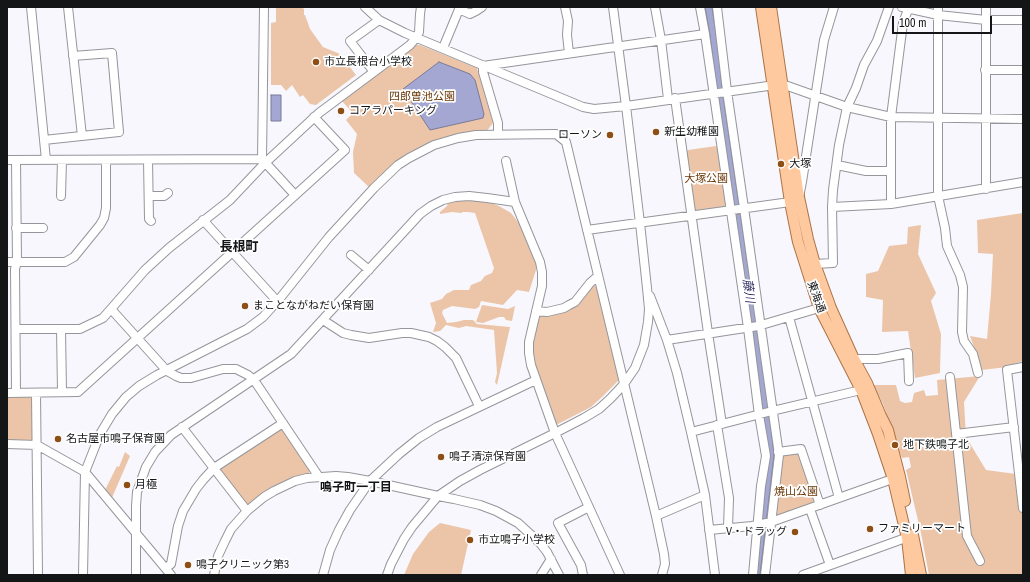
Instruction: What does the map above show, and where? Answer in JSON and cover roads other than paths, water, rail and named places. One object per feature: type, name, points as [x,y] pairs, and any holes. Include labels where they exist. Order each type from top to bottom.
[{"type":"main road","name":"東海通","points":[[761,7],[799,197],[815,264],[831,308],[854,359],[867,383],[880,416],[888,430],[910,537],[921,575]]},
{"type":"main road","name":"東海通","points":[[771,7],[777,84],[790,202],[798,242],[819,308],[861,390],[897,478]]},
{"type":"main road","name":"東海通","points":[[910,537],[912,575]]},
{"type":"street","points":[[31,7],[46,160]]},
{"type":"street","points":[[68,7],[82,136]]},
{"type":"street","points":[[264,7],[264,161],[295,195]]},
{"type":"street","points":[[365,7],[379,20],[392,28],[583,107],[594,109],[626,106],[777,84],[847,107],[890,117],[1023,119]]},
{"type":"street","points":[[16,329],[80,329],[103,318],[145,270],[203,220],[230,200],[264,161],[319,113],[410,45],[419,32],[421,7]]},
{"type":"street","points":[[443,48],[460,8],[470,14],[482,7]]},
{"type":"street","points":[[566,7],[569,53]]},
{"type":"street","points":[[387,575],[404,539],[438,496],[480,470],[555,433],[598,409],[624,384],[635,368],[644,345],[648,322],[647,288],[626,106],[612,7]]},
{"type":"street","points":[[655,7],[692,216],[729,498],[728,528]]},
{"type":"street","points":[[700,7],[705,34],[721,92],[737,209],[760,326],[766,413],[766,456],[761,486],[764,523],[765,575]]},
{"type":"street","points":[[717,7],[721,92],[737,209],[749,328],[766,413],[778,452],[752,575]]},
{"type":"street","points":[[587,230],[790,202],[799,197],[824,40],[834,7]]},
{"type":"street","points":[[815,264],[833,262],[832,207],[839,145],[847,107],[856,88],[864,65],[877,41],[889,7]]},
{"type":"street","points":[[986,7],[986,189]]},
{"type":"street","points":[[891,204],[890,117],[903,23],[907,8],[938,11],[986,20],[1023,20]]},
{"type":"street","points":[[938,11],[938,196],[945,228],[947,246],[960,275],[963,287],[962,332],[964,340],[973,354],[978,373]]},
{"type":"street","points":[[374,72],[350,41],[379,20]]},
{"type":"street","points":[[483,66],[705,34]]},
{"type":"street","points":[[44,140],[120,132],[112,53],[74,56]]},
{"type":"street","points":[[483,66],[483,72],[498,123],[498,134]]},
{"type":"street","points":[[985,70],[1023,70]]},
{"type":"street","points":[[7,393],[78,392],[138,339],[345,150],[314,117]]},
{"type":"street","points":[[83,575],[85,472],[100,434],[112,414],[126,397],[139,386],[246,329],[263,317],[329,237],[374,188],[398,165],[416,153],[444,142],[476,135],[498,134],[556,134],[566,142],[656,516],[664,554],[665,564],[662,575]]},
{"type":"street","points":[[7,160],[264,161]]},
{"type":"street","points":[[16,160],[16,393]]},
{"type":"street","points":[[61,196],[62,160]]},
{"type":"street","points":[[7,262],[65,262],[74,257],[104,218],[106,208],[106,160]]},
{"type":"street","points":[[148,160],[149,219],[151,222]]},
{"type":"street","points":[[506,161],[515,202],[540,262],[542,286],[529,342],[529,353],[536,380],[555,433],[620,575]]},
{"type":"street","points":[[837,165],[866,171],[890,171]]},
{"type":"street","points":[[832,207],[891,204],[1023,182]]},
{"type":"street","points":[[149,196],[164,196],[168,192]]},
{"type":"street","points":[[136,575],[136,506],[140,480],[155,452],[171,435],[291,354],[420,214],[431,206],[443,200],[469,196],[515,202]]},
{"type":"street","points":[[203,220],[277,301]]},
{"type":"street","points":[[16,228],[43,228]]},
{"type":"street","points":[[351,255],[369,270]]},
{"type":"street","points":[[536,311],[547,312],[564,308],[580,296],[590,283],[598,276]]},
{"type":"street","points":[[647,288],[667,340],[677,373],[691,432],[705,495],[715,575]]},
{"type":"street","points":[[667,340],[760,326],[819,308]]},
{"type":"street","points":[[111,309],[167,371],[181,378],[191,378],[229,368],[236,369],[254,380],[319,477]]},
{"type":"street","points":[[789,317],[839,498]]},
{"type":"street","points":[[323,320],[343,333],[351,336],[369,338],[411,333],[437,341],[456,358],[479,406]]},
{"type":"street","points":[[61,329],[62,392]]},
{"type":"street","points":[[854,359],[878,359],[908,352],[909,381]]},
{"type":"street","points":[[1023,367],[1008,370],[1023,508]]},
{"type":"street","points":[[950,377],[967,536],[980,561]]},
{"type":"street","points":[[322,575],[330,550],[350,510],[370,481],[399,454],[437,427],[536,380]]},
{"type":"street","points":[[691,432],[861,390]]},
{"type":"street","points":[[36,393],[38,575]]},
{"type":"street","points":[[169,572],[178,526],[183,511],[196,489],[214,468],[283,423]]},
{"type":"street","points":[[956,434],[1014,426]]},
{"type":"street","points":[[182,427],[247,511]]},
{"type":"street","points":[[7,444],[37,445],[85,472],[169,572]]},
{"type":"street","points":[[778,452],[801,449],[820,505]]},
{"type":"street","points":[[214,575],[218,556],[231,529],[247,511],[264,497],[295,481],[319,477],[342,476],[454,499],[480,505],[496,511],[518,523],[533,536],[547,552],[559,575]]},
{"type":"street","points":[[709,530],[764,523],[810,509],[897,478]]},
{"type":"street","points":[[656,516],[705,495]]},
{"type":"street","points":[[583,575],[580,565],[558,523],[588,507]]},
{"type":"street","points":[[810,509],[830,565]]},
{"type":"street","points":[[803,575],[910,537]]},
{"type":"street","points":[[541,575],[551,559]]},
{"type":"water","name":"藤川","points":[[705,7],[712,7],[720,61],[722,88],[770,416],[774,455],[760,575],[755,575],[769,455]]},
{"type":"water","points":[[439,62],[470,74],[475,80],[484,114],[483,118],[430,130],[403,89]]},
{"type":"water","points":[[271,95],[281,95],[281,121],[271,121]]},
{"type":"place","name":"市立長根台小学校","points":[[316,62]]},
{"type":"place","name":"コアラパーキング","points":[[341,111]]},
{"type":"place","name":"新生幼稚園","points":[[656,132]]},
{"type":"place","name":"ローソン","points":[[610,135]]},
{"type":"place","name":"大塚","points":[[781,164]]},
{"type":"place","name":"まことながねだい保育園","points":[[245,306]]},
{"type":"place","name":"名古屋市鳴子保育園","points":[[58,439]]},
{"type":"place","name":"地下鉄鳴子北","points":[[895,445]]},
{"type":"place","name":"鳴子清涼保育園","points":[[441,457]]},
{"type":"place","name":"月極","points":[[127,485]]},
{"type":"place","name":"ファミリーマート","points":[[870,529]]},
{"type":"place","name":"V・ドラッグ","points":[[795,532]]},
{"type":"place","name":"市立鳴子小学校","points":[[470,540]]},
{"type":"place","name":"鳴子クリニック第3","points":[[188,565]]},
{"type":"district","name":"長根町","points":[[239,248]]},
{"type":"district","name":"鳴子町一丁目","points":[[356,488]]},
{"type":"park label","name":"四郎曽池公園","points":[[422,97]]},
{"type":"park label","name":"大塚公園","points":[[706,179]]},
{"type":"park label","name":"焼山公園","points":[[796,492]]}]
